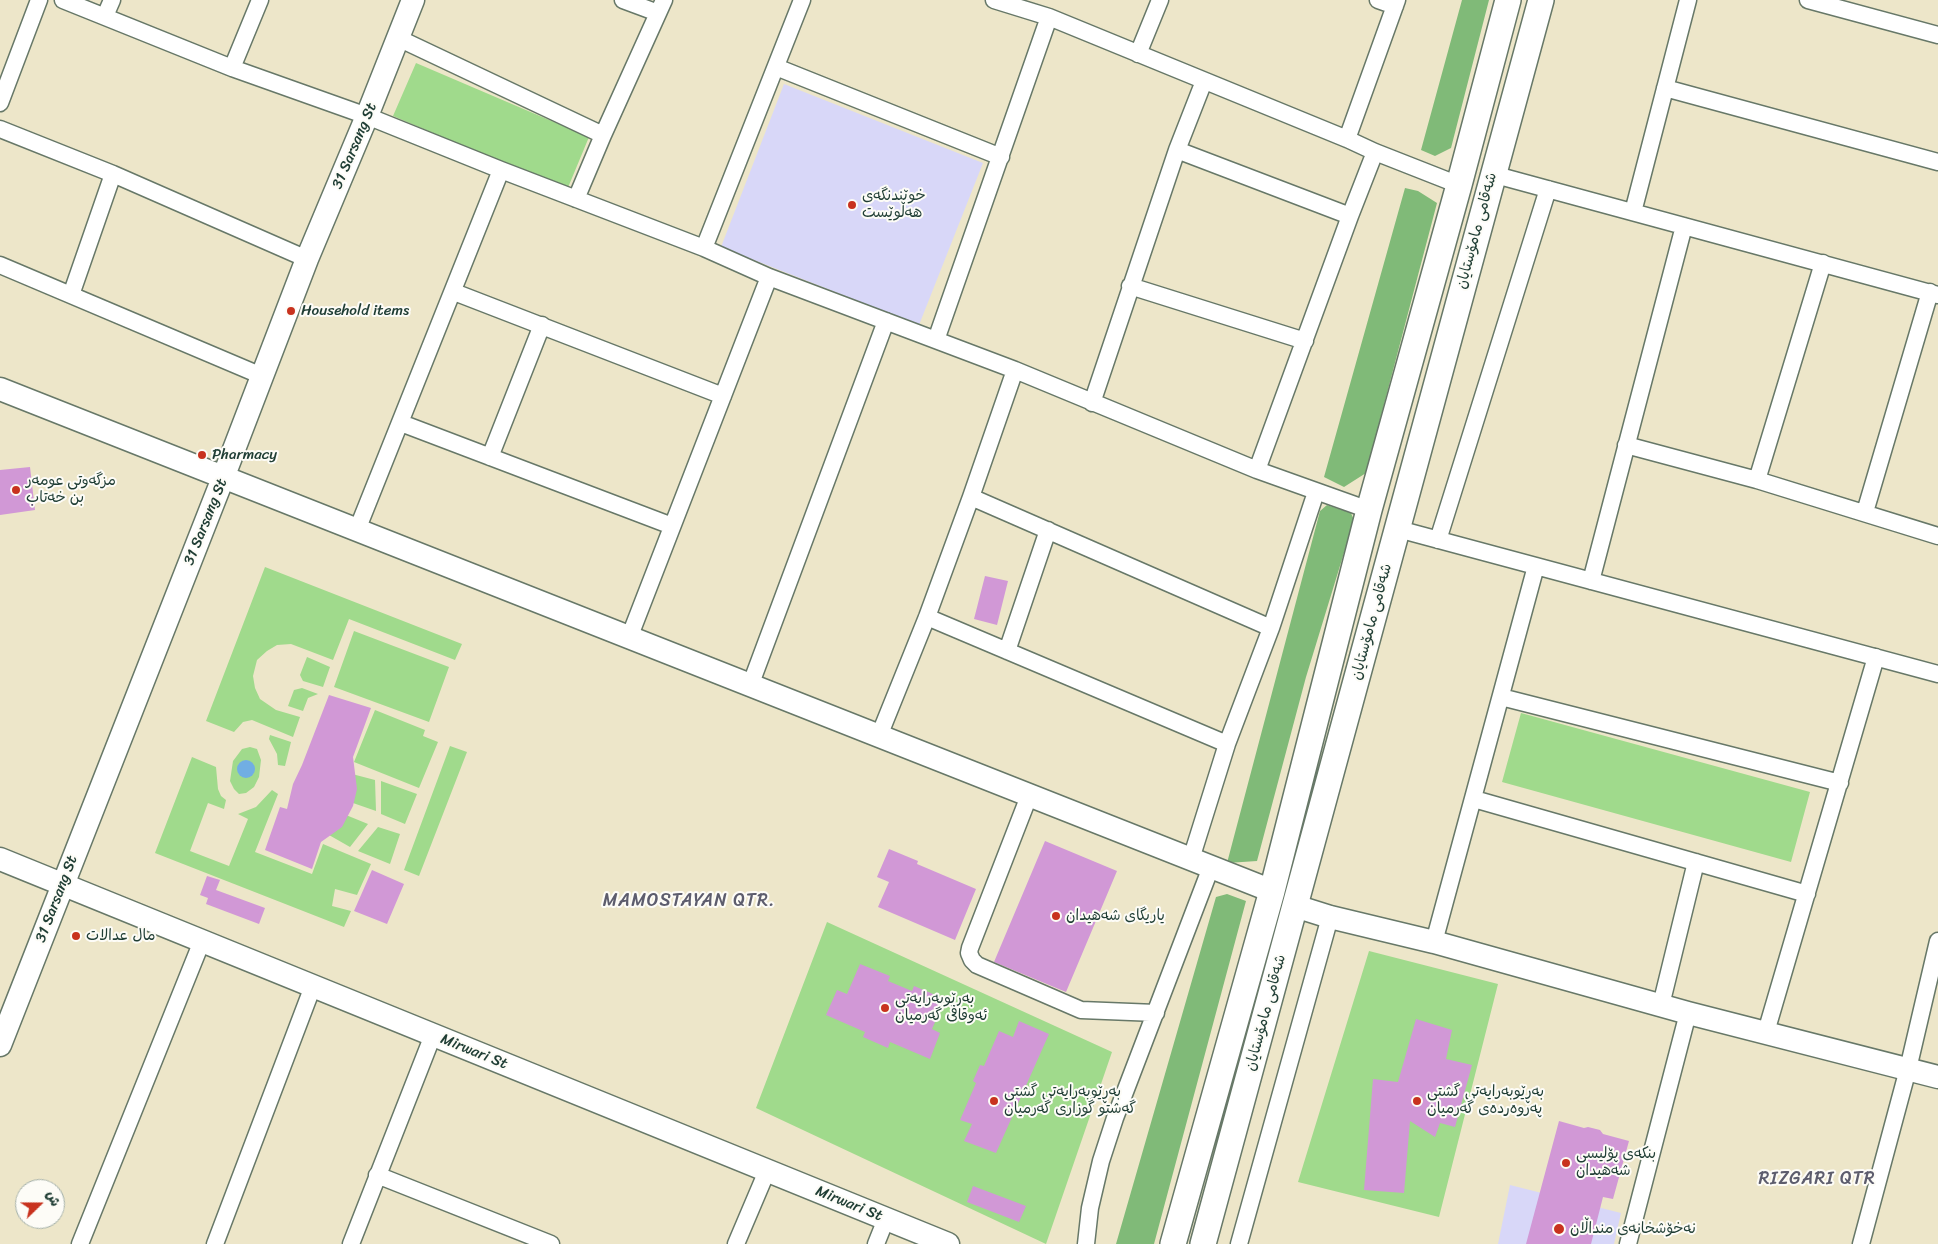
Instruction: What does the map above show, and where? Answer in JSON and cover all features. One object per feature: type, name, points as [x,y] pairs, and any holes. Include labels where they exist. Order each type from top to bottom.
[{"type":"main road","name":"شەقامی مامۆستایان","points":[[1173,1244],[1272,892],[1369,510],[1508,0]]},
{"type":"main road","name":"شەقامی مامۆستایان","points":[[1203,1244],[1398,529],[1492,174],[1541,0]]},
{"type":"main road","points":[[1220,1072],[1229,1081],[1242,1082],[1248,1079]]},
{"type":"main road","points":[[1203,1134],[1209,1131],[1222,1133],[1231,1142]]},
{"type":"street","points":[[0,103],[39,0]]},
{"type":"street","points":[[62,0],[232,68],[367,116],[704,248],[769,277],[1015,370],[1257,470],[1369,510]]},
{"type":"street","points":[[105,16],[112,0]]},
{"type":"street","points":[[232,68],[260,0]]},
{"type":"street","name":"31 Sarsang St","points":[[0,1046],[307,259],[367,116],[412,0]]},
{"type":"street","points":[[576,199],[661,6],[623,0]]},
{"type":"street","points":[[704,248],[802,0]]},
{"type":"street","points":[[994,0],[1050,17],[1459,185]]},
{"type":"street","points":[[1138,54],[1160,0]]},
{"type":"street","points":[[1347,139],[1396,3],[1378,0]]},
{"type":"street","points":[[1633,212],[1688,0]]},
{"type":"street","points":[[1808,0],[1938,35]]},
{"type":"street","points":[[936,340],[1050,17]]},
{"type":"street","points":[[398,38],[603,136]]},
{"type":"street","points":[[776,67],[1001,156]]},
{"type":"street","points":[[1092,403],[1177,150],[1204,81]]},
{"type":"street","points":[[1665,88],[1938,162]]},
{"type":"street","points":[[0,129],[113,174],[307,259]]},
{"type":"street","points":[[1177,150],[1350,216]]},
{"type":"street","points":[[1257,470],[1375,152]]},
{"type":"street","points":[[357,530],[502,170]]},
{"type":"street","points":[[71,295],[113,174]]},
{"type":"street","points":[[1492,174],[1934,294],[1865,512]]},
{"type":"street","points":[[1438,540],[1548,189]]},
{"type":"street","points":[[1591,581],[1684,226]]},
{"type":"street","points":[[1757,480],[1823,263]]},
{"type":"street","points":[[0,265],[262,376]]},
{"type":"street","points":[[629,638],[769,277]]},
{"type":"street","points":[[1130,286],[1304,340]]},
{"type":"street","points":[[454,292],[723,396]]},
{"type":"street","points":[[750,686],[886,322]]},
{"type":"street","points":[[490,457],[542,325]]},
{"type":"street","points":[[879,736],[927,617],[1015,370]]},
{"type":"street","points":[[0,389],[1272,892]]},
{"type":"street","points":[[401,424],[672,526]]},
{"type":"street","points":[[1626,445],[1757,480],[1938,536]]},
{"type":"street","points":[[1086,1244],[1090,1208],[1101,1161],[1115,1118],[1156,1013],[1201,863],[1227,744],[1271,628],[1316,492]]},
{"type":"street","points":[[971,497],[1271,628]]},
{"type":"street","points":[[1398,529],[1938,674]]},
{"type":"street","points":[[1007,651],[1048,530]]},
{"type":"street","points":[[1434,942],[1536,566]]},
{"type":"street","points":[[927,617],[1227,744]]},
{"type":"street","points":[[1766,1032],[1876,657]]},
{"type":"street","points":[[1501,697],[1840,782]]},
{"type":"street","points":[[1029,796],[970,948],[969,953],[972,960],[976,965],[1081,1010],[1156,1013]]},
{"type":"street","points":[[1474,799],[1808,894]]},
{"type":"street","name":"Mirwari St","points":[[0,860],[948,1244]]},
{"type":"street","points":[[1661,1005],[1696,862]]},
{"type":"street","points":[[1296,906],[1330,917],[1434,942],[1688,1013],[1938,1077]]},
{"type":"street","points":[[1239,1244],[1330,917]]},
{"type":"street","points":[[80,1244],[202,941]]},
{"type":"street","points":[[1861,1244],[1908,1069],[1938,941]]},
{"type":"street","points":[[215,1244],[313,986]]},
{"type":"street","points":[[1628,1244],[1688,1013]]},
{"type":"street","points":[[351,1244],[433,1035]]},
{"type":"street","points":[[736,1244],[767,1170]]},
{"type":"street","points":[[377,1175],[551,1244]]},
{"type":"street","points":[[876,1244],[886,1219]]},
{"type":"shaded area","name":"خوێندنگەی هەڵوێست","points":[[784,84],[983,163],[919,325],[721,247]]},
{"type":"shaded area","name":"نەخۆشخانەی منداڵان","points":[[1510,1185],[1621,1213],[1614,1244],[1498,1244]]},
{"type":"green space","points":[[1462,0],[1489,0],[1451,148],[1435,156],[1421,150]]},
{"type":"green space","points":[[416,63],[589,137],[567,190],[393,116]]},
{"type":"green space","points":[[1405,188],[1418,191],[1437,203],[1366,473],[1344,487],[1324,477]]},
{"type":"green space","points":[[1327,505],[1351,513],[1354,520],[1306,677],[1257,861],[1227,863],[1320,511]]},
{"type":"green space","points":[[265,567],[462,644],[455,660],[349,619],[333,660],[291,644],[277,645],[257,660],[253,676],[255,688],[260,699],[276,710],[300,717],[293,737],[252,720],[243,722],[234,732],[206,721]]},
{"type":"green space","points":[[354,631],[449,667],[429,722],[334,687]]},
{"type":"green space","points":[[307,657],[330,667],[323,687],[303,681],[300,675]]},
{"type":"green space","points":[[302,688],[318,694],[308,698],[303,711],[288,706],[294,690]]},
{"type":"green space","points":[[375,710],[425,730],[423,736],[438,742],[419,788],[354,762]]},
{"type":"green space","points":[[1521,713],[1810,792],[1791,862],[1502,782]]},
{"type":"green space","points":[[270,735],[291,742],[285,766],[278,765],[277,754],[269,739]]},
{"type":"green space","points":[[450,746],[467,752],[419,876],[404,870]]},
{"type":"green space","points":[[250,747],[257,749],[261,760],[259,777],[254,787],[246,793],[239,794],[230,781],[233,761],[242,749]]},
{"type":"green space","points":[[192,757],[216,767],[218,789],[221,796],[226,800],[224,809],[208,803],[190,851],[229,866],[248,819],[238,814],[256,807],[272,790],[278,794],[255,852],[312,874],[323,844],[371,864],[357,895],[335,889],[332,906],[351,911],[344,927],[155,853]]},
{"type":"green space","points":[[352,774],[375,780],[376,811],[353,803]]},
{"type":"green space","points":[[381,781],[417,794],[405,824],[381,814]]},
{"type":"green space","points":[[346,815],[368,824],[350,847],[329,835]]},
{"type":"green space","points":[[378,827],[400,834],[390,864],[358,851]]},
{"type":"green space","points":[[1227,894],[1246,901],[1154,1244],[1116,1244],[1216,897]]},
{"type":"green space","points":[[827,922],[1112,1052],[1046,1244],[756,1108]]},
{"type":"green space","points":[[1369,951],[1498,984],[1439,1217],[1298,1182]]},
{"type":"water","points":[[242,760],[250,760],[255,765],[253,776],[242,778],[237,773],[237,765]]},
{"type":"building","name":"مزگەوتی عومەر بن خەتاب","points":[[30,467],[35,510],[0,515],[0,470]]},
{"type":"building","points":[[985,576],[1008,581],[997,625],[974,619]]},
{"type":"building","points":[[329,695],[371,708],[353,757],[357,789],[353,806],[342,827],[321,842],[312,869],[265,850],[280,807],[287,809],[293,784]]},
{"type":"building","name":"یاریگای شەهیدان","points":[[1045,841],[1117,871],[1066,992],[994,962]]},
{"type":"building","points":[[889,849],[918,861],[917,864],[976,889],[955,940],[878,907],[889,882],[877,877]]},
{"type":"building","points":[[372,870],[404,884],[387,924],[354,911]]},
{"type":"building","points":[[207,876],[220,880],[216,890],[265,908],[259,924],[206,904],[208,898],[200,895]]},
{"type":"building","name":"بەڕێوبەرایەتی ئەوقافی گەرمیان","points":[[860,964],[890,976],[888,981],[912,991],[914,986],[945,999],[932,1029],[940,1033],[930,1059],[890,1042],[888,1048],[863,1037],[865,1032],[826,1015],[837,990],[847,994]]},
{"type":"building","name":"بەڕێوبەرایەتی گشتی پەروەردەی گەرمیان","points":[[1416,1019],[1452,1030],[1446,1059],[1472,1065],[1455,1127],[1440,1123],[1435,1137],[1410,1121],[1404,1193],[1364,1190],[1373,1079],[1398,1082]]},
{"type":"building","name":"بەڕێوبەرایەتی گشتی گەشتو گوزاری گەرمیان","points":[[1019,1021],[1049,1034],[996,1153],[964,1141],[972,1124],[960,1120],[976,1083],[973,1081],[980,1065],[984,1066],[999,1031],[1013,1037]]},
{"type":"building","points":[[1559,1121],[1600,1130],[1603,1134],[1629,1141],[1613,1199],[1603,1197],[1591,1244],[1526,1244]]},
{"type":"building","points":[[973,1186],[1026,1206],[1019,1222],[967,1202]]},
{"type":"place","name":"خوێندنگەی هەڵوێست","points":[[852,205]]},
{"type":"place","name":"Household items","points":[[291,311]]},
{"type":"place","name":"Pharmacy","points":[[202,455]]},
{"type":"place","name":"مزگەوتی عومەر بن خەتاب","points":[[16,490]]},
{"type":"place","name":"یاریگای شەهیدان","points":[[1056,916]]},
{"type":"place","name":"مال عدالات","points":[[76,936]]},
{"type":"place","name":"بەڕێوبەرایەتی ئەوقافی گەرمیان","points":[[885,1008]]},
{"type":"place","name":"بەڕێوبەرایەتی گشتی گەشتو گوزاری گەرمیان","points":[[994,1101]]},
{"type":"place","name":"بەڕێوبەرایەتی گشتی پەروەردەی گەرمیان","points":[[1417,1101]]},
{"type":"place","name":"بنکەی پۆلیسی شەهیدان","points":[[1566,1163]]},
{"type":"place","name":"نەخۆشخانەی منداڵان","points":[[1559,1229]]},
{"type":"district","name":"MAMOSTAYAN QTR.","points":[[689,901]]},
{"type":"district","name":"RIZGARI QTR","points":[[1817,1179]]}]
